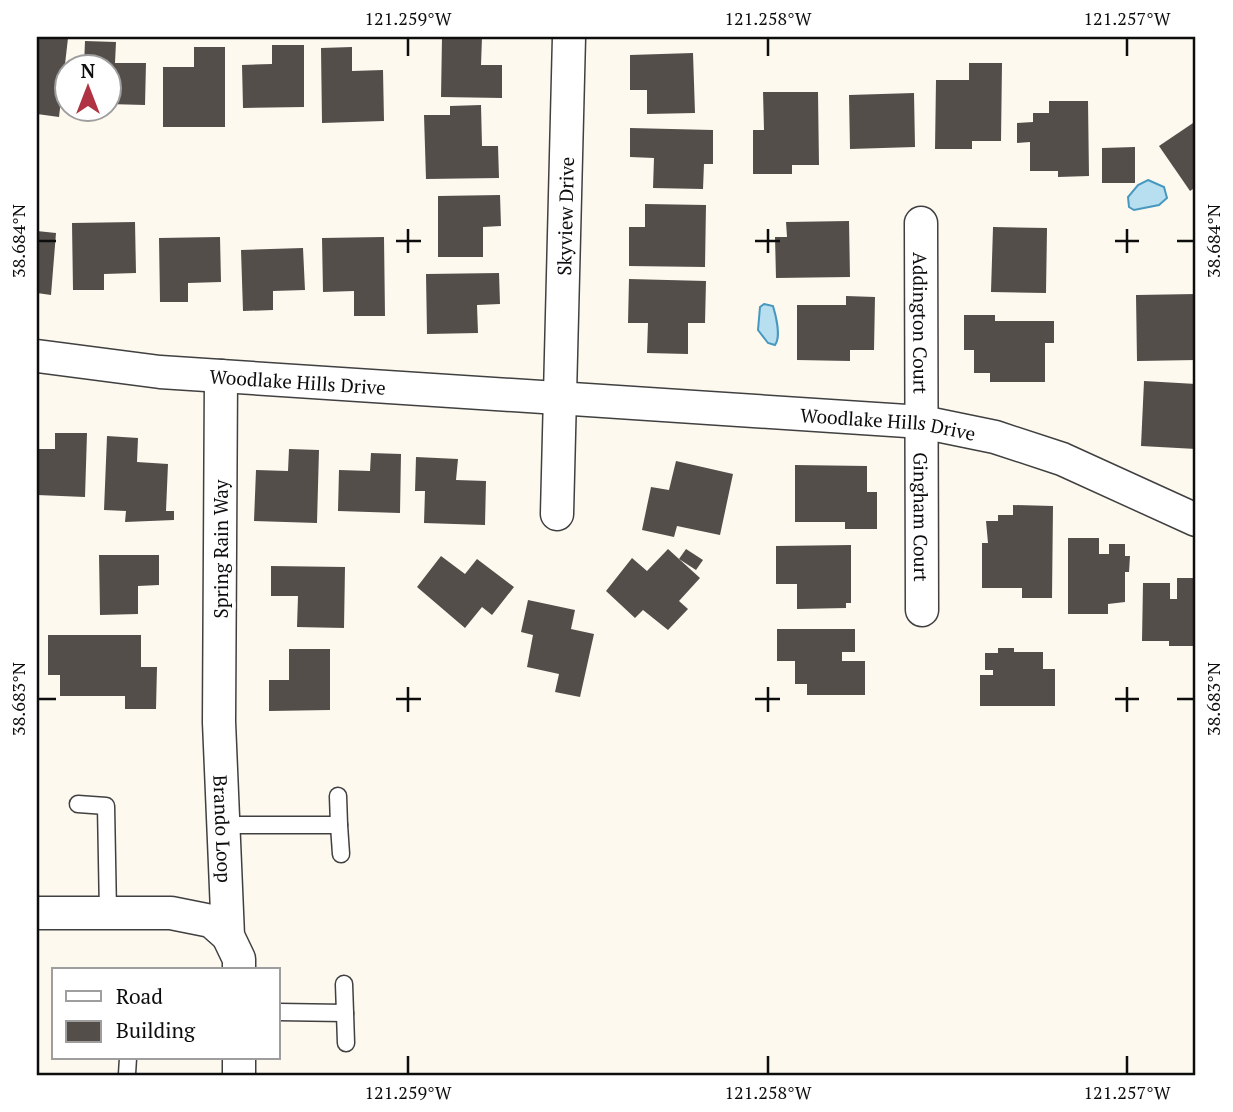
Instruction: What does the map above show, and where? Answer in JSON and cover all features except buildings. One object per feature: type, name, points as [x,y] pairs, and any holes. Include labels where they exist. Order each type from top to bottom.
[{"type":"street","name":"Skyview Drive","points":[[561,398],[569,37]]},
{"type":"street","name":"Addington Court","points":[[921,223],[922,422]]},
{"type":"street","name":"Woodlake Hills Drive","points":[[37,356],[97,366],[221,376],[922,422],[995,437],[1062,459],[1196,520]]},
{"type":"street","name":"Spring Rain Way","points":[[219,722],[221,376]]},
{"type":"street","points":[[557,514],[561,398]]},
{"type":"street","name":"Gingham Court","points":[[922,422],[922,610]]},
{"type":"street","name":"Brando Loop","points":[[219,722],[228,936],[239,959],[239,968]]},
{"type":"street","points":[[37,913],[172,913],[211,921],[228,936]]},
{"type":"lane","points":[[338,796],[341,854]]},
{"type":"lane","points":[[78,804],[106,806],[108,913]]},
{"type":"lane","points":[[223,825],[339,825]]},
{"type":"lane","points":[[344,984],[346,1043]]},
{"type":"lane","points":[[280,1012],[345,1013]]},
{"type":"water","points":[[1148,180],[1164,187],[1167,198],[1159,205],[1134,210],[1129,207],[1128,197],[1138,185]]},
{"type":"water","points":[[764,304],[773,306],[778,332],[775,345],[768,343],[758,330],[760,307]]}]
